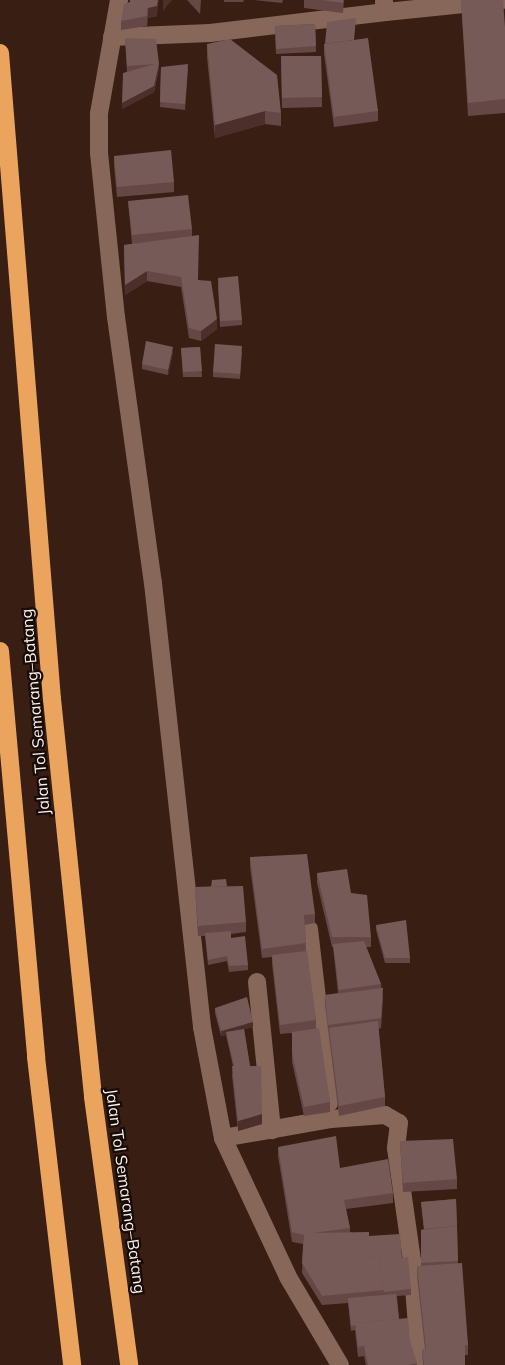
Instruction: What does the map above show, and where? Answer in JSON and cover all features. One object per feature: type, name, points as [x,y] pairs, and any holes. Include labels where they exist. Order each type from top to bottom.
[{"type":"highway","name":"Jalan Tol Semarang–Batang","points":[[0,53],[52,699],[93,1097],[129,1365]]},
{"type":"highway","name":"Jalan Tol Semarang–Batang","points":[[0,651],[36,1057],[72,1365]]},
{"type":"street","points":[[119,0],[99,114],[99,153],[116,317],[153,583],[191,945],[223,1138],[288,1277],[340,1365]]},
{"type":"street","points":[[112,37],[210,33],[385,6],[502,0]]},
{"type":"street","points":[[309,929],[331,1119]]},
{"type":"street","points":[[257,982],[272,1130]]},
{"type":"street","points":[[223,1138],[331,1119],[385,1115],[399,1123],[396,1148],[412,1261],[420,1365]]},
{"type":"building","points":[[130,0],[158,0],[157,6],[148,8],[147,16],[121,21],[124,4]]},
{"type":"building","points":[[322,0],[343,0],[343,3]]},
{"type":"building","points":[[461,0],[503,0],[505,99],[468,103]]},
{"type":"building","points":[[356,18],[354,40],[325,44],[327,22]]},
{"type":"building","points":[[315,24],[316,46],[276,49],[275,26]]},
{"type":"building","points":[[125,38],[156,39],[159,64],[154,86],[122,103],[123,73],[155,64],[127,66]]},
{"type":"building","points":[[368,38],[378,111],[334,117],[324,44]]},
{"type":"building","points":[[230,39],[277,75],[281,113],[265,111],[215,125],[207,44]]},
{"type":"building","points":[[281,56],[321,56],[322,97],[282,98]]},
{"type":"building","points":[[188,64],[185,104],[160,102],[161,67]]},
{"type":"building","points":[[171,150],[174,182],[117,187],[114,156]]},
{"type":"building","points":[[188,195],[192,229],[132,235],[128,201]]},
{"type":"building","points":[[199,235],[198,280],[211,281],[217,319],[201,331],[189,328],[181,277],[147,271],[125,285],[124,245]]},
{"type":"building","points":[[238,276],[242,320],[220,321],[218,278]]},
{"type":"building","points":[[146,341],[173,347],[168,370],[142,364]]},
{"type":"building","points":[[215,344],[242,346],[240,374],[213,372]]},
{"type":"building","points":[[200,347],[202,371],[183,372],[181,348]]},
{"type":"building","points":[[307,854],[315,914],[304,915],[306,943],[262,949],[250,857]]},
{"type":"building","points":[[347,869],[351,893],[367,895],[371,937],[332,937],[317,873]]},
{"type":"building","points":[[226,879],[227,886],[211,887],[212,880]]},
{"type":"building","points":[[243,886],[246,922],[198,926],[195,887]]},
{"type":"building","points":[[406,920],[410,958],[385,958],[376,925]]},
{"type":"building","points":[[231,931],[231,938],[245,936],[248,965],[229,966],[227,956],[208,960],[205,933]]},
{"type":"building","points":[[364,941],[381,984],[339,990],[333,944]]},
{"type":"building","points":[[307,951],[316,1020],[280,1025],[272,955]]},
{"type":"building","points":[[383,988],[381,1018],[328,1025],[325,995]]},
{"type":"building","points":[[247,997],[253,1022],[221,1031],[215,1008]]},
{"type":"building","points":[[378,1021],[385,1097],[339,1106],[329,1028]]},
{"type":"building","points":[[319,1028],[330,1102],[304,1107],[292,1053],[292,1032]]},
{"type":"building","points":[[244,1029],[250,1066],[234,1066],[226,1032]]},
{"type":"building","points":[[232,1066],[261,1066],[262,1114],[238,1121]]},
{"type":"building","points":[[336,1136],[340,1168],[388,1159],[393,1193],[344,1200],[350,1228],[313,1233],[369,1232],[369,1257],[379,1255],[384,1290],[322,1296],[302,1263],[304,1235],[292,1232],[278,1147]]},
{"type":"building","points":[[453,1139],[457,1179],[403,1183],[400,1141]]},
{"type":"building","points":[[456,1199],[457,1226],[424,1229],[421,1202]]},
{"type":"building","points":[[457,1226],[458,1261],[421,1263],[421,1230]]},
{"type":"building","points":[[400,1234],[402,1258],[408,1257],[411,1289],[384,1292],[379,1255],[369,1257],[369,1236]]},
{"type":"building","points":[[462,1263],[468,1345],[465,1345],[465,1365],[424,1365],[422,1349],[426,1349],[417,1266]]},
{"type":"building","points":[[396,1294],[399,1319],[355,1323],[356,1325],[351,1326],[348,1298]]},
{"type":"building","points":[[408,1318],[410,1342],[417,1363],[368,1365],[364,1346],[358,1347],[355,1323]]}]
